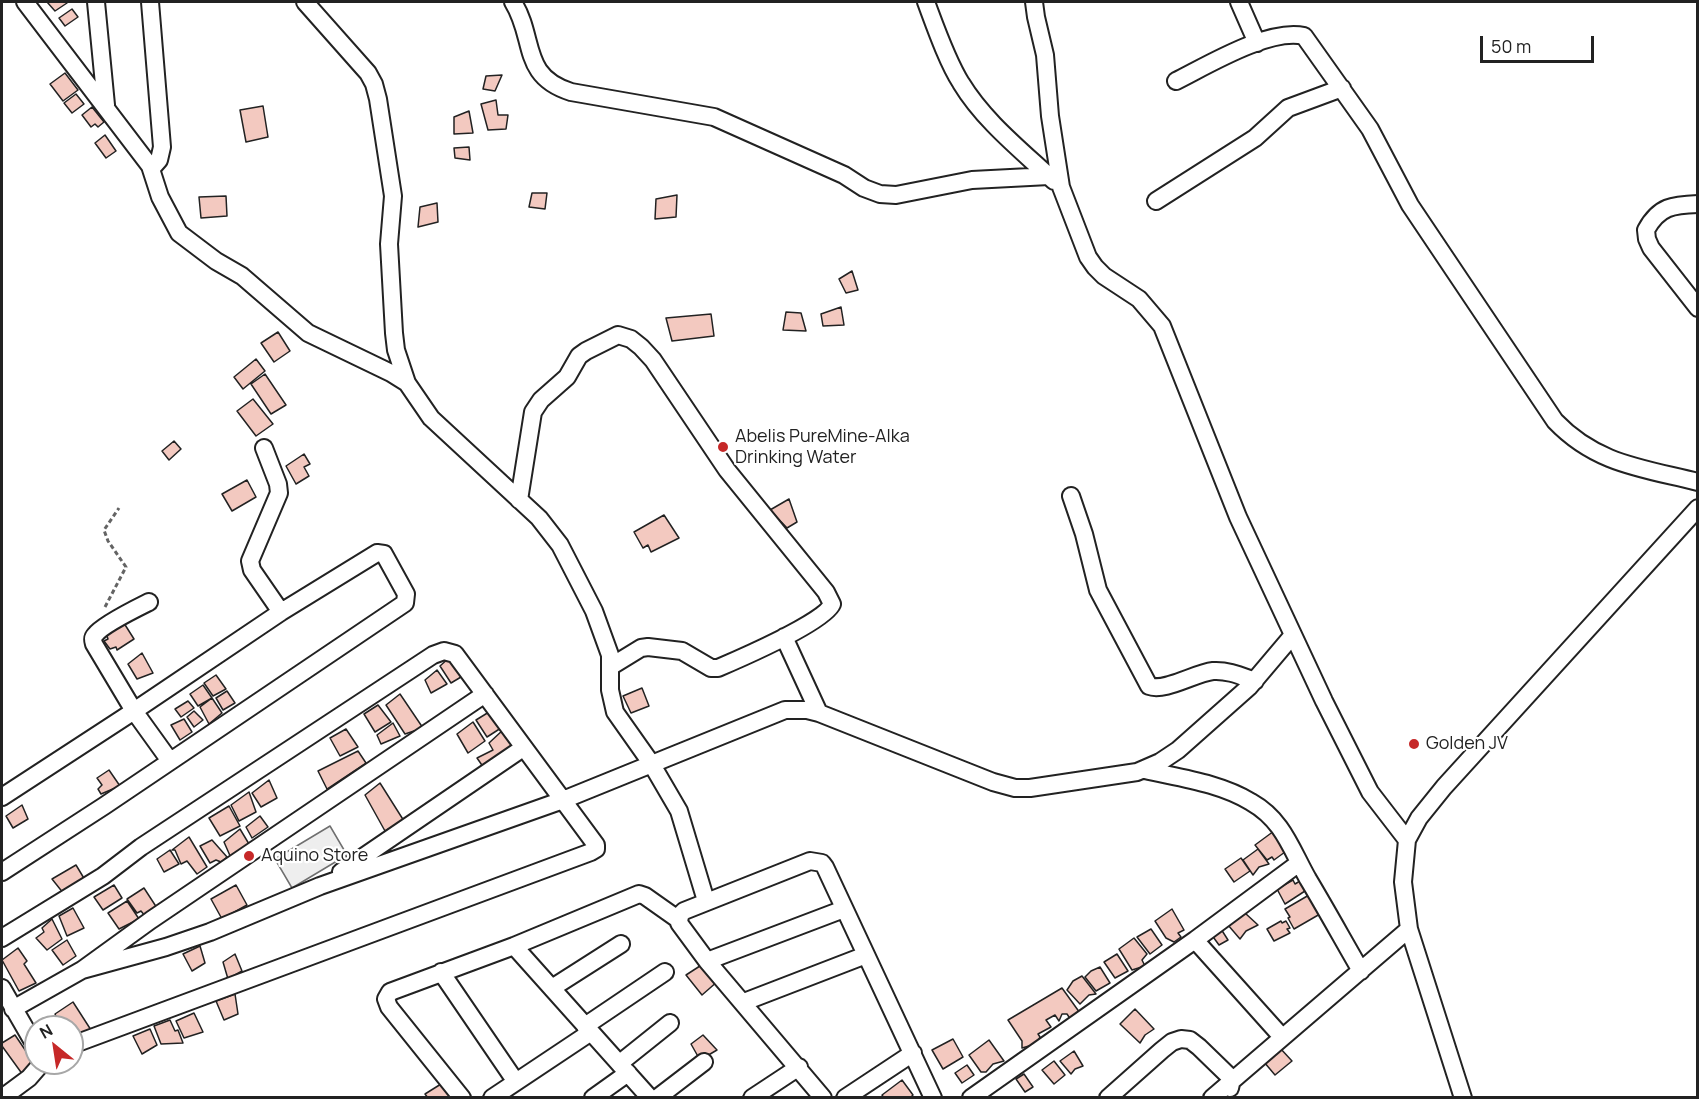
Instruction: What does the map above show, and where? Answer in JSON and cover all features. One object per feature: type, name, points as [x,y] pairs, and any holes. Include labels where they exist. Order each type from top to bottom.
[{"type":"street","points":[[25,2],[151,169],[160,197],[179,233],[216,261],[242,276],[308,333],[407,382]]},
{"type":"street","points":[[96,2],[106,107]]},
{"type":"street","points":[[150,2],[162,147],[159,160],[151,169]]},
{"type":"street","points":[[305,2],[354,55],[374,84],[393,196],[389,244],[394,333],[396,350],[407,382],[431,418],[539,518],[560,545],[594,611],[607,643],[610,690],[615,712],[651,763],[680,810],[706,901]]},
{"type":"street","points":[[513,2],[520,15],[534,64],[542,77],[552,85],[571,92],[714,117],[844,175],[864,188],[880,194],[896,195],[994,177],[1055,182]]},
{"type":"street","points":[[926,2],[959,80],[969,96],[989,121],[1055,182]]},
{"type":"street","points":[[1034,2],[1045,55],[1055,182],[1088,257],[1095,267],[1139,298],[1162,326],[1238,518],[1293,635],[1360,775],[1370,792],[1407,840]]},
{"type":"street","points":[[1239,2],[1257,43]]},
{"type":"street","points":[[1176,81],[1235,51],[1257,43],[1294,35],[1304,36],[1378,143],[1410,205],[1555,421],[1577,442],[1603,457],[1698,482]]},
{"type":"street","points":[[1156,201],[1255,138],[1288,108],[1342,88]]},
{"type":"street","points":[[1698,204],[1675,204],[1661,211],[1646,230],[1651,248],[1698,308]]},
{"type":"street","points":[[519,500],[533,412],[536,406],[567,378],[579,357],[586,351],[618,335],[625,336],[647,353],[727,470],[829,597],[832,604],[827,612],[784,637],[718,668],[711,668],[682,651],[648,647],[641,648],[610,668]]},
{"type":"street","points":[[264,448],[278,484],[279,493],[250,561],[252,570],[281,612]]},
{"type":"street","points":[[1071,496],[1084,534],[1098,590],[1149,686],[1159,688],[1215,671],[1229,672],[1255,681]]},
{"type":"street","points":[[1463,1098],[1409,929],[1403,882],[1407,840],[1419,818],[1444,787],[1698,508]]},
{"type":"street","points":[[2,797],[281,612],[380,552],[384,554],[407,597],[402,605],[2,872]]},
{"type":"street","points":[[150,602],[105,627],[94,636],[94,644],[134,711],[170,761]]},
{"type":"street","points":[[82,970],[177,944],[320,886],[563,800],[777,712],[795,709],[819,712],[993,782],[1015,788],[1037,787],[1145,770],[1178,750],[1255,681],[1293,635]]},
{"type":"street","points":[[784,637],[819,712]]},
{"type":"street","points":[[2,938],[103,876],[141,847],[437,653],[444,651],[455,654],[595,843],[594,851],[84,1041]]},
{"type":"street","points":[[13,1010],[82,970],[151,920],[485,694]]},
{"type":"street","points":[[320,886],[524,748]]},
{"type":"street","points":[[1145,770],[1228,790],[1254,803],[1279,825],[1289,839],[1299,863],[1361,971]]},
{"type":"street","points":[[679,920],[684,911],[706,901],[803,863],[817,861],[825,867],[933,1098]]},
{"type":"street","points":[[971,1098],[1195,940],[1299,863]]},
{"type":"street","points":[[462,1098],[390,1007],[386,999],[390,992],[514,946],[639,894],[679,920],[681,928],[707,961],[823,1098]]},
{"type":"street","points":[[707,961],[844,909]]},
{"type":"street","points":[[1212,1098],[1409,929]]},
{"type":"street","points":[[1195,940],[1282,1037]]},
{"type":"street","points":[[552,988],[621,944]]},
{"type":"street","points":[[514,946],[650,1098]]},
{"type":"street","points":[[744,1002],[866,955]]},
{"type":"street","points":[[441,972],[516,1082]]},
{"type":"street","points":[[492,1098],[665,972]]},
{"type":"street","points":[[2,988],[24,1028]]},
{"type":"street","points":[[593,1098],[670,1023]]},
{"type":"street","points":[[1108,1098],[1162,1050],[1172,1042],[1181,1039],[1190,1040],[1199,1047],[1232,1079]]},
{"type":"street","points":[[845,1098],[913,1053]]},
{"type":"street","points":[[657,1098],[704,1062]]},
{"type":"street","points":[[752,1098],[799,1067]]},
{"type":"street","points":[[2,1098],[32,1075]]},
{"type":"street","points":[[1227,1098],[1232,1079]]},
{"type":"path","points":[[105,627],[105,606],[126,567],[108,541],[104,530],[119,508]]},
{"type":"shaded area","points":[[330,826],[347,855],[292,888],[275,859]]},
{"type":"building","points":[[47,2],[66,2],[67,3],[55,11]]},
{"type":"building","points":[[72,9],[78,17],[65,26],[59,18]]},
{"type":"building","points":[[65,73],[78,90],[63,101],[50,84]]},
{"type":"building","points":[[502,75],[495,91],[483,89],[486,76]]},
{"type":"building","points":[[76,94],[84,104],[72,113],[64,103]]},
{"type":"building","points":[[496,100],[498,115],[508,115],[506,129],[488,130],[481,104]]},
{"type":"building","points":[[263,106],[268,137],[246,142],[240,110]]},
{"type":"building","points":[[92,107],[104,122],[98,127],[95,124],[91,127],[82,115]]},
{"type":"building","points":[[469,111],[473,133],[454,134],[454,117]]},
{"type":"building","points":[[105,135],[116,151],[106,158],[95,143]]},
{"type":"building","points":[[469,147],[470,160],[455,158],[454,148]]},
{"type":"building","points":[[532,193],[547,193],[545,209],[529,207]]},
{"type":"building","points":[[677,195],[676,217],[655,219],[656,199]]},
{"type":"building","points":[[226,196],[227,216],[201,218],[199,197]]},
{"type":"building","points":[[437,203],[438,222],[418,227],[420,207]]},
{"type":"building","points":[[852,271],[858,290],[846,293],[839,279]]},
{"type":"building","points":[[841,307],[844,325],[823,326],[821,314]]},
{"type":"building","points":[[786,312],[801,313],[806,331],[783,330]]},
{"type":"building","points":[[711,314],[714,336],[672,341],[666,318]]},
{"type":"building","points":[[278,332],[290,351],[274,362],[261,343]]},
{"type":"building","points":[[256,359],[265,371],[243,389],[234,377]]},
{"type":"building","points":[[265,374],[286,405],[271,414],[251,384]]},
{"type":"building","points":[[253,399],[273,424],[256,436],[237,411]]},
{"type":"building","points":[[174,441],[181,449],[169,460],[162,451]]},
{"type":"building","points":[[304,454],[310,464],[304,467],[309,476],[296,484],[286,466]]},
{"type":"building","points":[[247,480],[256,497],[232,511],[222,494]]},
{"type":"building","points":[[789,499],[797,522],[787,528],[770,510]]},
{"type":"building","points":[[664,515],[679,538],[651,552],[648,545],[643,548],[634,532]]},
{"type":"building","points":[[122,620],[134,639],[117,650],[116,647],[110,649],[104,641],[108,639],[106,633]]},
{"type":"building","points":[[142,653],[153,673],[137,679],[128,664]]},
{"type":"building","points":[[450,657],[461,677],[451,683],[440,666]]},
{"type":"building","points":[[437,670],[447,684],[431,693],[425,680]]},
{"type":"building","points":[[216,675],[226,689],[213,696],[204,683]]},
{"type":"building","points":[[203,685],[212,698],[198,706],[190,694]]},
{"type":"building","points":[[642,688],[649,706],[631,713],[623,696]]},
{"type":"building","points":[[227,691],[235,703],[223,710],[216,698]]},
{"type":"building","points":[[400,694],[423,728],[405,734],[386,705]]},
{"type":"building","points":[[212,698],[222,713],[209,724],[200,707]]},
{"type":"building","points":[[188,701],[194,708],[181,717],[175,709]]},
{"type":"building","points":[[378,705],[391,722],[375,732],[364,714]]},
{"type":"building","points":[[194,711],[203,720],[194,727],[187,717]]},
{"type":"building","points":[[489,712],[501,728],[487,737],[476,720]]},
{"type":"building","points":[[184,719],[192,732],[180,740],[171,725]]},
{"type":"building","points":[[473,722],[485,741],[468,753],[457,734]]},
{"type":"building","points":[[393,723],[400,736],[381,744],[377,735]]},
{"type":"building","points":[[346,729],[358,747],[340,756],[330,738]]},
{"type":"building","points":[[504,729],[517,748],[486,771],[477,758],[493,750],[489,743]]},
{"type":"building","points":[[358,751],[366,763],[327,789],[318,771]]},
{"type":"building","points":[[109,770],[120,786],[101,794],[98,789],[102,785],[97,778]]},
{"type":"building","points":[[269,780],[277,798],[261,807],[252,793]]},
{"type":"building","points":[[380,783],[404,821],[385,831],[365,795]]},
{"type":"building","points":[[249,792],[256,812],[239,821],[231,805]]},
{"type":"building","points":[[22,805],[28,819],[13,828],[6,816]]},
{"type":"building","points":[[229,806],[240,826],[220,836],[209,818]]},
{"type":"building","points":[[260,816],[268,827],[252,838],[246,827]]},
{"type":"building","points":[[240,829],[249,844],[231,858],[224,842]]},
{"type":"building","points":[[1274,831],[1285,846],[1282,848],[1285,852],[1274,860],[1272,857],[1267,860],[1255,845]]},
{"type":"building","points":[[189,837],[207,867],[197,874],[187,861],[181,864],[175,850],[172,850]]},
{"type":"building","points":[[212,840],[227,857],[221,862],[216,860],[210,863],[200,846]]},
{"type":"building","points":[[1258,849],[1269,864],[1259,867],[1253,875],[1243,860]]},
{"type":"building","points":[[170,850],[179,864],[164,872],[157,859]]},
{"type":"building","points":[[1241,858],[1250,871],[1234,882],[1225,869]]},
{"type":"building","points":[[76,865],[85,880],[64,894],[52,879]]},
{"type":"building","points":[[1293,880],[1295,884],[1300,881],[1305,891],[1285,904],[1277,889]]},
{"type":"building","points":[[114,885],[122,898],[103,910],[94,897]]},
{"type":"building","points":[[236,885],[247,905],[222,919],[211,899]]},
{"type":"building","points":[[144,888],[157,908],[145,916],[141,911],[137,913],[127,899]]},
{"type":"building","points":[[1309,895],[1320,914],[1294,929],[1285,909]]},
{"type":"building","points":[[127,901],[139,919],[119,929],[108,913]]},
{"type":"building","points":[[73,908],[84,928],[67,936],[59,916]]},
{"type":"building","points":[[1172,909],[1184,930],[1178,933],[1181,937],[1174,942],[1166,938],[1155,921]]},
{"type":"building","points":[[1245,913],[1258,925],[1246,931],[1240,939],[1228,925]]},
{"type":"building","points":[[52,919],[62,939],[47,950],[36,938],[44,932],[42,928]]},
{"type":"building","points":[[1281,921],[1282,923],[1286,921],[1290,933],[1274,941],[1267,929]]},
{"type":"building","points":[[1151,929],[1162,945],[1150,954],[1137,937]]},
{"type":"building","points":[[1221,929],[1228,940],[1219,945],[1211,934]]},
{"type":"building","points":[[1134,938],[1147,954],[1142,960],[1145,966],[1132,970],[1119,949]]},
{"type":"building","points":[[67,940],[76,956],[63,965],[52,950]]},
{"type":"building","points":[[200,946],[205,963],[192,971],[183,954]]},
{"type":"building","points":[[18,948],[27,961],[24,964],[36,983],[19,991],[2,960]]},
{"type":"building","points":[[235,954],[242,971],[228,979],[223,962]]},
{"type":"building","points":[[1117,954],[1128,971],[1115,978],[1104,962]]},
{"type":"building","points":[[703,964],[718,981],[702,995],[686,975]]},
{"type":"building","points":[[1100,967],[1110,983],[1096,991],[1085,977]]},
{"type":"building","points":[[1082,976],[1096,994],[1089,995],[1080,1004],[1067,990],[1073,981]]},
{"type":"building","points":[[1062,988],[1080,1013],[1071,1020],[1067,1014],[1062,1014],[1059,1021],[1055,1015],[1046,1020],[1051,1027],[1038,1034],[1040,1037],[1036,1044],[1022,1048],[1022,1041],[1008,1020]]},
{"type":"building","points":[[235,994],[238,1014],[224,1020],[216,1001]]},
{"type":"building","points":[[73,1002],[81,1015],[55,1015]]},
{"type":"building","points":[[1135,1009],[1154,1029],[1145,1035],[1140,1043],[1120,1024]]},
{"type":"building","points":[[194,1013],[203,1032],[184,1038],[176,1021]]},
{"type":"building","points":[[84,1019],[91,1030],[84,1034]]},
{"type":"building","points":[[170,1020],[175,1031],[178,1030],[183,1043],[161,1044],[154,1026]]},
{"type":"building","points":[[150,1029],[157,1045],[142,1054],[133,1036]]},
{"type":"building","points":[[15,1035],[24,1048],[23,1075],[2,1046],[2,1043]]},
{"type":"building","points":[[703,1035],[717,1050],[700,1060],[691,1044]]},
{"type":"building","points":[[953,1039],[963,1057],[943,1069],[932,1050]]},
{"type":"building","points":[[989,1040],[1004,1061],[993,1064],[986,1072],[981,1072],[969,1055]]},
{"type":"building","points":[[1280,1048],[1292,1061],[1275,1075],[1264,1062]]},
{"type":"building","points":[[1074,1051],[1083,1066],[1075,1069],[1071,1074],[1060,1061]]},
{"type":"building","points":[[1054,1061],[1065,1075],[1054,1084],[1042,1070]]},
{"type":"building","points":[[967,1065],[974,1075],[962,1083],[955,1073]]},
{"type":"building","points":[[1024,1074],[1033,1087],[1025,1092],[1016,1079]]},
{"type":"building","points":[[902,1080],[913,1095],[910,1098],[884,1098],[882,1095]]},
{"type":"building","points":[[441,1084],[452,1098],[428,1098],[425,1094]]},
{"type":"place","name":"Abelis PureMine-Alka Drinking Water","points":[[723,447]]},
{"type":"place","name":"Golden JV","points":[[1414,744]]},
{"type":"place","name":"Aquino Store","points":[[249,856]]}]
